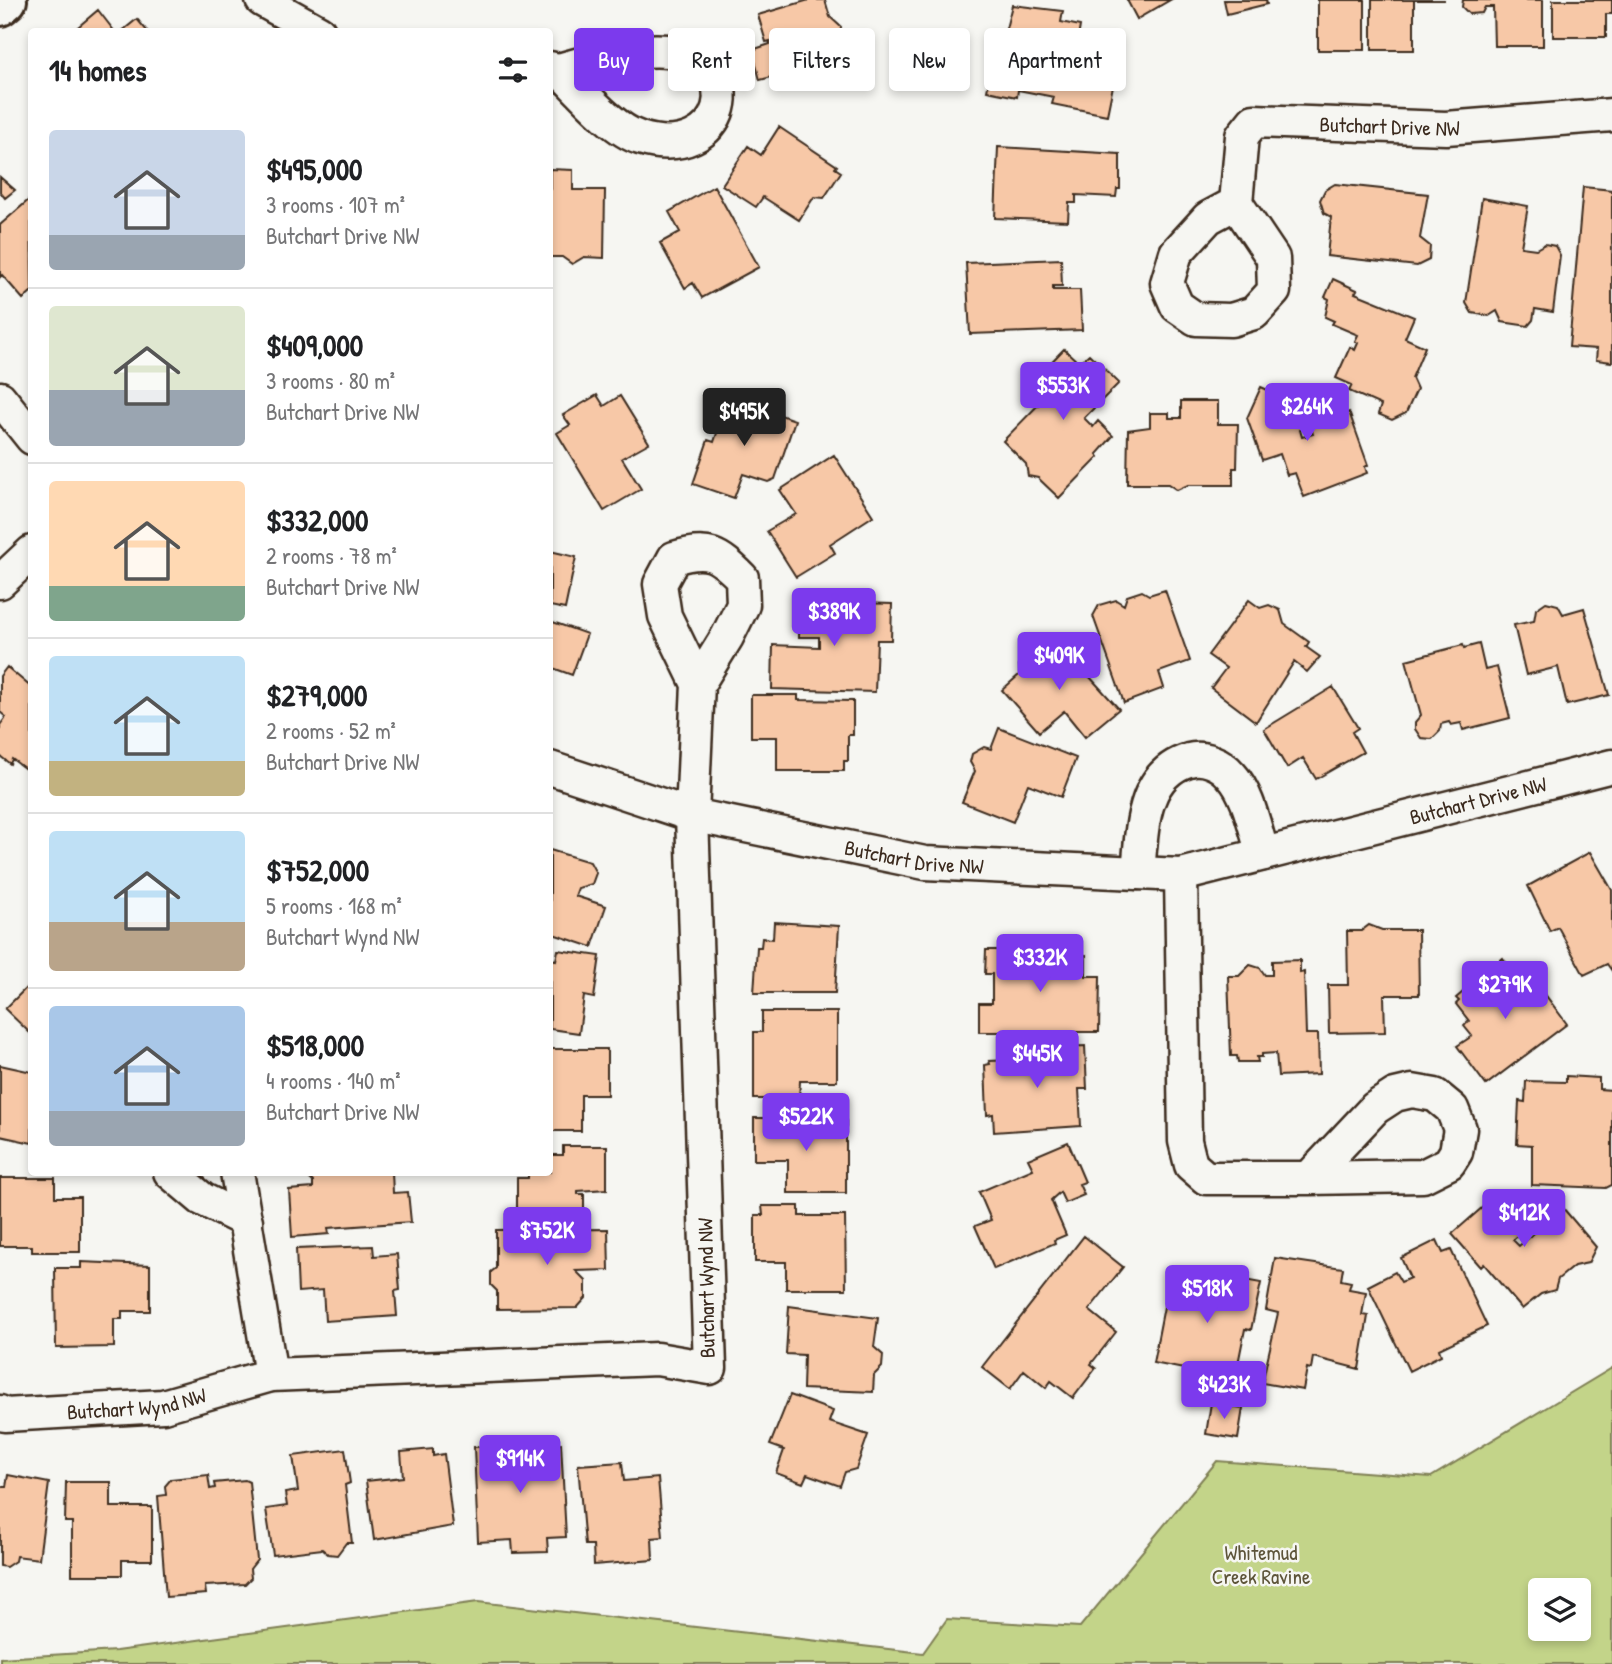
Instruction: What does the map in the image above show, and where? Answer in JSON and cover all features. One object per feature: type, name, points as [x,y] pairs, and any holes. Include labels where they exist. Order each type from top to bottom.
[{"type":"street","points":[[0,6],[7,0]]},
{"type":"street","points":[[262,0],[312,28]]},
{"type":"street","points":[[643,51],[670,51],[691,57],[709,70],[719,85],[719,106],[711,126],[695,137],[657,141],[638,138],[623,129],[554,69],[610,56],[643,51]]},
{"type":"street","name":"Butchart Drive NW","points":[[1236,203],[1242,136],[1254,121],[1446,128],[1612,115]]},
{"type":"street","points":[[0,398],[28,433]]},
{"type":"street","points":[[0,582],[28,556]]},
{"type":"street","points":[[692,815],[698,684]]},
{"type":"street","points":[[1138,873],[1143,824],[1155,781],[1175,764],[1195,758],[1217,762],[1233,776],[1263,854]]},
{"type":"street","name":"Butchart Drive NW","points":[[553,769],[692,815],[925,863],[1181,875],[1612,766]]},
{"type":"street","name":"Butchart Wynd NW","points":[[0,1412],[5,1415],[163,1406],[271,1375],[657,1359],[710,1367],[692,815]]},
{"type":"street","points":[[1181,875],[1185,1140],[1191,1165],[1206,1178],[1310,1178]]},
{"type":"street","points":[[175,1176],[202,1199],[246,1220]]},
{"type":"street","points":[[238,1176],[271,1375]]},
{"type":"green space","name":"Whitemud Creek Ravine","points":[[1612,1368],[1612,1664],[0,1664],[0,1658],[116,1651],[478,1602],[923,1653],[947,1619],[1080,1627],[1217,1461],[1431,1477]]},
{"type":"building","points":[[809,0],[825,0],[830,17],[841,28],[769,28],[769,41],[766,42],[758,15]]},
{"type":"building","points":[[1127,0],[1170,0],[1137,19]]},
{"type":"building","points":[[1224,0],[1266,0],[1267,4],[1227,14]]},
{"type":"building","points":[[1318,0],[1365,0],[1365,50],[1318,50]]},
{"type":"building","points":[[1372,0],[1414,0],[1414,50],[1372,50]]},
{"type":"building","points":[[1463,0],[1543,0],[1543,46],[1494,46],[1493,7],[1485,7],[1482,13],[1469,14],[1462,7]]},
{"type":"building","points":[[1553,0],[1612,0],[1612,14],[1606,14],[1606,37],[1553,37]]},
{"type":"building","points":[[1012,5],[1063,11],[1061,22],[1080,26],[1080,28],[1006,28]]},
{"type":"building","points":[[98,10],[112,28],[77,28]]},
{"type":"building","points":[[137,19],[145,28],[126,28]]},
{"type":"building","points":[[769,44],[769,78],[760,80],[755,49]]},
{"type":"building","points":[[987,91],[1018,91],[1017,97]]},
{"type":"building","points":[[1023,91],[1112,91],[1107,115],[1052,104],[1054,97]]},
{"type":"building","points":[[779,127],[837,166],[835,168],[841,172],[824,198],[814,197],[799,220],[763,197],[756,207],[722,185],[748,146],[761,155]]},
{"type":"building","points":[[998,147],[1120,154],[1120,189],[1117,189],[1116,197],[1076,195],[1076,203],[1069,203],[1068,221],[995,218]]},
{"type":"building","points":[[553,169],[573,170],[573,190],[605,190],[604,258],[584,257],[572,264],[562,257],[553,257]]},
{"type":"building","points":[[0,177],[15,190],[5,198],[0,192]]},
{"type":"building","points":[[1335,184],[1428,194],[1420,238],[1430,246],[1429,260],[1417,266],[1327,256],[1331,217],[1324,213],[1320,200],[1325,190]]},
{"type":"building","points":[[714,186],[759,267],[702,298],[693,283],[685,288],[660,243],[680,232],[669,212]]},
{"type":"building","points":[[1583,187],[1612,190],[1612,362],[1596,360],[1597,349],[1569,347]]},
{"type":"building","points":[[1482,198],[1528,206],[1521,247],[1536,249],[1545,244],[1555,246],[1560,255],[1553,312],[1535,309],[1533,320],[1528,326],[1502,322],[1497,311],[1489,316],[1472,313],[1466,303]]},
{"type":"building","points":[[28,201],[28,295],[23,299],[2,275],[0,277],[0,225]]},
{"type":"building","points":[[1061,259],[1062,286],[1053,286],[1053,290],[1080,290],[1082,330],[970,334],[966,263]]},
{"type":"building","points":[[1333,279],[1357,290],[1355,293],[1414,317],[1405,338],[1425,347],[1412,378],[1417,389],[1406,413],[1392,420],[1378,414],[1381,405],[1349,391],[1352,385],[1336,378],[1350,347],[1355,350],[1358,335],[1332,324],[1334,321],[1325,317],[1329,299],[1325,297]]},
{"type":"building","points":[[1064,349],[1079,363],[1089,354],[1119,383],[1084,418],[1093,427],[1098,421],[1113,436],[1097,454],[1099,457],[1059,498],[1038,478],[1028,476],[1026,464],[1003,441],[1043,400],[1028,386]]},
{"type":"building","points":[[1261,387],[1293,401],[1303,428],[1300,430],[1302,437],[1313,434],[1308,418],[1333,410],[1336,417],[1349,412],[1368,465],[1365,467],[1367,473],[1304,497],[1295,473],[1287,475],[1280,454],[1262,460],[1247,418]]},
{"type":"building","points":[[597,395],[604,406],[620,396],[649,443],[622,458],[641,489],[604,511],[557,433],[570,425],[563,415]]},
{"type":"building","points":[[729,397],[795,420],[775,479],[768,482],[743,474],[734,498],[693,484],[708,440],[714,442]]},
{"type":"building","points":[[1181,401],[1218,401],[1218,424],[1238,424],[1237,468],[1233,468],[1233,485],[1188,485],[1177,490],[1168,484],[1127,484],[1128,430],[1150,427],[1150,413],[1169,413],[1169,418],[1181,418]]},
{"type":"building","points":[[834,455],[873,516],[830,544],[835,553],[796,577],[767,531],[796,514],[780,490]]},
{"type":"building","points":[[553,552],[576,557],[565,609],[553,607]]},
{"type":"building","points":[[1165,590],[1190,661],[1159,672],[1164,688],[1124,703],[1093,616],[1099,605],[1116,600],[1124,605],[1127,596],[1142,591],[1149,595]]},
{"type":"building","points":[[1249,600],[1260,608],[1269,605],[1280,610],[1284,624],[1309,642],[1306,647],[1320,657],[1307,672],[1294,662],[1256,722],[1211,688],[1226,668],[1208,655]]},
{"type":"building","points":[[800,601],[892,604],[891,640],[877,640],[875,692],[772,689],[773,645],[819,647],[819,637],[799,637]]},
{"type":"building","points":[[1546,602],[1558,605],[1563,614],[1584,608],[1609,695],[1567,705],[1558,667],[1526,675],[1514,625],[1534,621],[1536,609]]},
{"type":"building","points":[[553,622],[587,634],[572,675],[553,668]]},
{"type":"building","points":[[1058,642],[1119,709],[1085,737],[1064,711],[1039,732],[1002,690],[1020,674],[1019,665],[1024,657],[1030,654],[1041,657]]},
{"type":"building","points":[[1479,644],[1485,670],[1497,667],[1510,718],[1463,730],[1461,723],[1451,725],[1449,722],[1441,724],[1440,731],[1432,739],[1421,738],[1415,729],[1415,722],[1421,715],[1406,660],[1463,645],[1464,648]]},
{"type":"building","points":[[7,667],[28,685],[28,771],[12,759],[10,764],[0,756],[0,725],[6,717],[0,712],[0,676]]},
{"type":"building","points":[[1333,687],[1358,728],[1352,732],[1363,752],[1316,779],[1303,758],[1287,768],[1264,729]]},
{"type":"building","points":[[751,695],[798,695],[798,700],[853,701],[853,735],[848,735],[848,761],[844,761],[844,771],[777,771],[777,737],[751,737]]},
{"type":"building","points":[[999,728],[1076,758],[1061,797],[1028,784],[1013,822],[962,802],[975,771],[970,762],[972,754],[984,747],[991,749]]},
{"type":"building","points":[[553,851],[590,862],[596,873],[592,884],[578,888],[575,896],[606,906],[592,947],[553,934]]},
{"type":"building","points":[[1590,852],[1612,890],[1612,971],[1607,964],[1584,975],[1558,927],[1550,931],[1528,886]]},
{"type":"building","points":[[774,922],[839,926],[835,993],[754,993],[757,947],[761,947],[762,938],[773,939]]},
{"type":"building","points":[[1369,925],[1382,930],[1418,930],[1419,995],[1384,995],[1385,1032],[1329,1033],[1328,985],[1348,985],[1347,931],[1361,931]]},
{"type":"building","points":[[558,950],[600,956],[594,998],[584,996],[579,1033],[553,1029],[553,960],[556,960]]},
{"type":"building","points":[[986,950],[1008,950],[1008,955],[1086,955],[1086,976],[1100,976],[1099,1032],[979,1032],[979,1003],[992,1003],[992,974],[985,974]]},
{"type":"building","points":[[1503,958],[1525,988],[1535,981],[1567,1024],[1486,1085],[1457,1046],[1472,1036],[1464,1026],[1469,1021],[1456,1004],[1459,1001],[1456,998]]},
{"type":"building","points":[[1300,960],[1300,973],[1304,972],[1306,1034],[1318,1034],[1319,1074],[1278,1076],[1276,1053],[1262,1054],[1262,1057],[1257,1057],[1258,1062],[1238,1062],[1237,1056],[1231,1056],[1228,976],[1239,976],[1250,965],[1260,968],[1265,975],[1272,975],[1272,961]]},
{"type":"building","points":[[28,986],[28,1031],[5,1009]]},
{"type":"building","points":[[762,1012],[837,1012],[837,1081],[800,1081],[799,1099],[754,1099],[754,1032],[762,1032]]},
{"type":"building","points":[[1085,1046],[1087,1089],[1079,1089],[1081,1126],[994,1132],[993,1114],[987,1115],[985,1065],[990,1064],[989,1061],[1041,1059],[1040,1048]]},
{"type":"building","points":[[553,1049],[607,1049],[607,1095],[581,1095],[581,1131],[553,1131]]},
{"type":"building","points":[[0,1065],[28,1071],[28,1142],[0,1136]]},
{"type":"building","points":[[1566,1076],[1599,1078],[1599,1089],[1612,1090],[1612,1185],[1606,1188],[1532,1185],[1532,1145],[1517,1144],[1519,1101],[1525,1102],[1526,1081],[1566,1082]]},
{"type":"building","points":[[754,1118],[774,1118],[774,1122],[846,1121],[846,1193],[788,1193],[788,1160],[754,1160]]},
{"type":"building","points":[[1068,1142],[1085,1182],[1079,1184],[1084,1195],[1065,1203],[1060,1192],[1051,1200],[1066,1235],[1054,1240],[1055,1243],[994,1269],[975,1226],[991,1220],[979,1192],[1033,1169],[1028,1159]]},
{"type":"building","points":[[563,1146],[607,1146],[607,1189],[578,1191],[578,1194],[584,1194],[584,1225],[517,1224],[517,1178],[553,1176],[553,1155],[563,1155]]},
{"type":"building","points":[[307,1176],[392,1176],[393,1193],[408,1192],[411,1222],[328,1228],[329,1234],[292,1237],[289,1190],[313,1188],[313,1182]]},
{"type":"building","points":[[0,1178],[55,1178],[55,1197],[80,1197],[80,1252],[32,1252],[32,1246],[0,1246]]},
{"type":"building","points":[[1500,1192],[1529,1226],[1513,1240],[1519,1246],[1563,1208],[1596,1247],[1588,1263],[1574,1266],[1558,1279],[1555,1290],[1541,1294],[1522,1309],[1484,1264],[1481,1267],[1452,1234]]},
{"type":"building","points":[[762,1206],[799,1206],[799,1216],[845,1216],[846,1289],[786,1289],[786,1262],[755,1262],[755,1215],[763,1215]]},
{"type":"building","points":[[608,1229],[609,1270],[576,1271],[586,1281],[586,1298],[577,1308],[497,1309],[497,1291],[491,1285],[491,1272],[496,1268],[496,1230]]},
{"type":"building","points":[[1084,1236],[1123,1267],[1089,1310],[1116,1332],[1091,1364],[1096,1368],[1073,1398],[1051,1381],[1046,1388],[1024,1370],[1010,1389],[982,1367]]},
{"type":"building","points":[[1437,1240],[1443,1253],[1451,1250],[1487,1326],[1439,1349],[1441,1355],[1409,1371],[1368,1286],[1395,1272],[1401,1282],[1410,1278],[1401,1258]]},
{"type":"building","points":[[373,1246],[374,1256],[397,1254],[400,1290],[395,1291],[397,1316],[325,1321],[323,1290],[298,1292],[296,1249]]},
{"type":"building","points":[[1275,1258],[1343,1268],[1341,1280],[1351,1282],[1349,1289],[1366,1292],[1362,1315],[1368,1316],[1359,1369],[1313,1357],[1311,1369],[1307,1368],[1303,1390],[1262,1383],[1278,1313],[1266,1310]]},
{"type":"building","points":[[81,1262],[150,1265],[150,1311],[122,1311],[122,1319],[114,1319],[114,1347],[56,1348],[55,1268],[81,1268]]},
{"type":"building","points":[[1201,1272],[1261,1283],[1251,1330],[1245,1329],[1235,1379],[1153,1363],[1168,1286],[1188,1290],[1191,1278],[1199,1280]]},
{"type":"building","points":[[789,1306],[878,1318],[874,1347],[883,1355],[882,1367],[874,1375],[873,1392],[803,1389],[804,1355],[786,1354]]},
{"type":"building","points":[[790,1395],[833,1411],[829,1422],[868,1435],[856,1469],[845,1472],[840,1486],[807,1474],[803,1483],[776,1473],[784,1450],[770,1445]]},
{"type":"building","points":[[1211,1403],[1243,1408],[1238,1439],[1206,1434]]},
{"type":"building","points":[[561,1443],[566,1537],[547,1538],[548,1552],[513,1553],[512,1540],[478,1542],[474,1447]]},
{"type":"building","points":[[345,1449],[350,1483],[345,1485],[352,1543],[346,1543],[337,1555],[328,1554],[322,1549],[273,1555],[266,1509],[287,1506],[285,1493],[298,1491],[293,1456]]},
{"type":"building","points":[[433,1449],[433,1456],[444,1454],[453,1526],[374,1540],[366,1481],[403,1477],[401,1452]]},
{"type":"building","points":[[622,1462],[624,1481],[658,1478],[663,1537],[652,1538],[653,1560],[594,1565],[593,1545],[585,1545],[578,1465]]},
{"type":"building","points":[[8,1475],[49,1483],[39,1559],[16,1556],[15,1561],[6,1567],[0,1566],[0,1487],[6,1487]]},
{"type":"building","points":[[208,1475],[210,1489],[215,1488],[214,1483],[245,1480],[249,1482],[257,1560],[250,1569],[251,1578],[245,1584],[205,1586],[206,1594],[166,1597],[158,1496],[166,1495],[165,1486],[171,1479]]},
{"type":"building","points":[[66,1482],[111,1482],[111,1507],[152,1507],[152,1560],[122,1560],[122,1575],[72,1575],[72,1522],[65,1522]]}]
